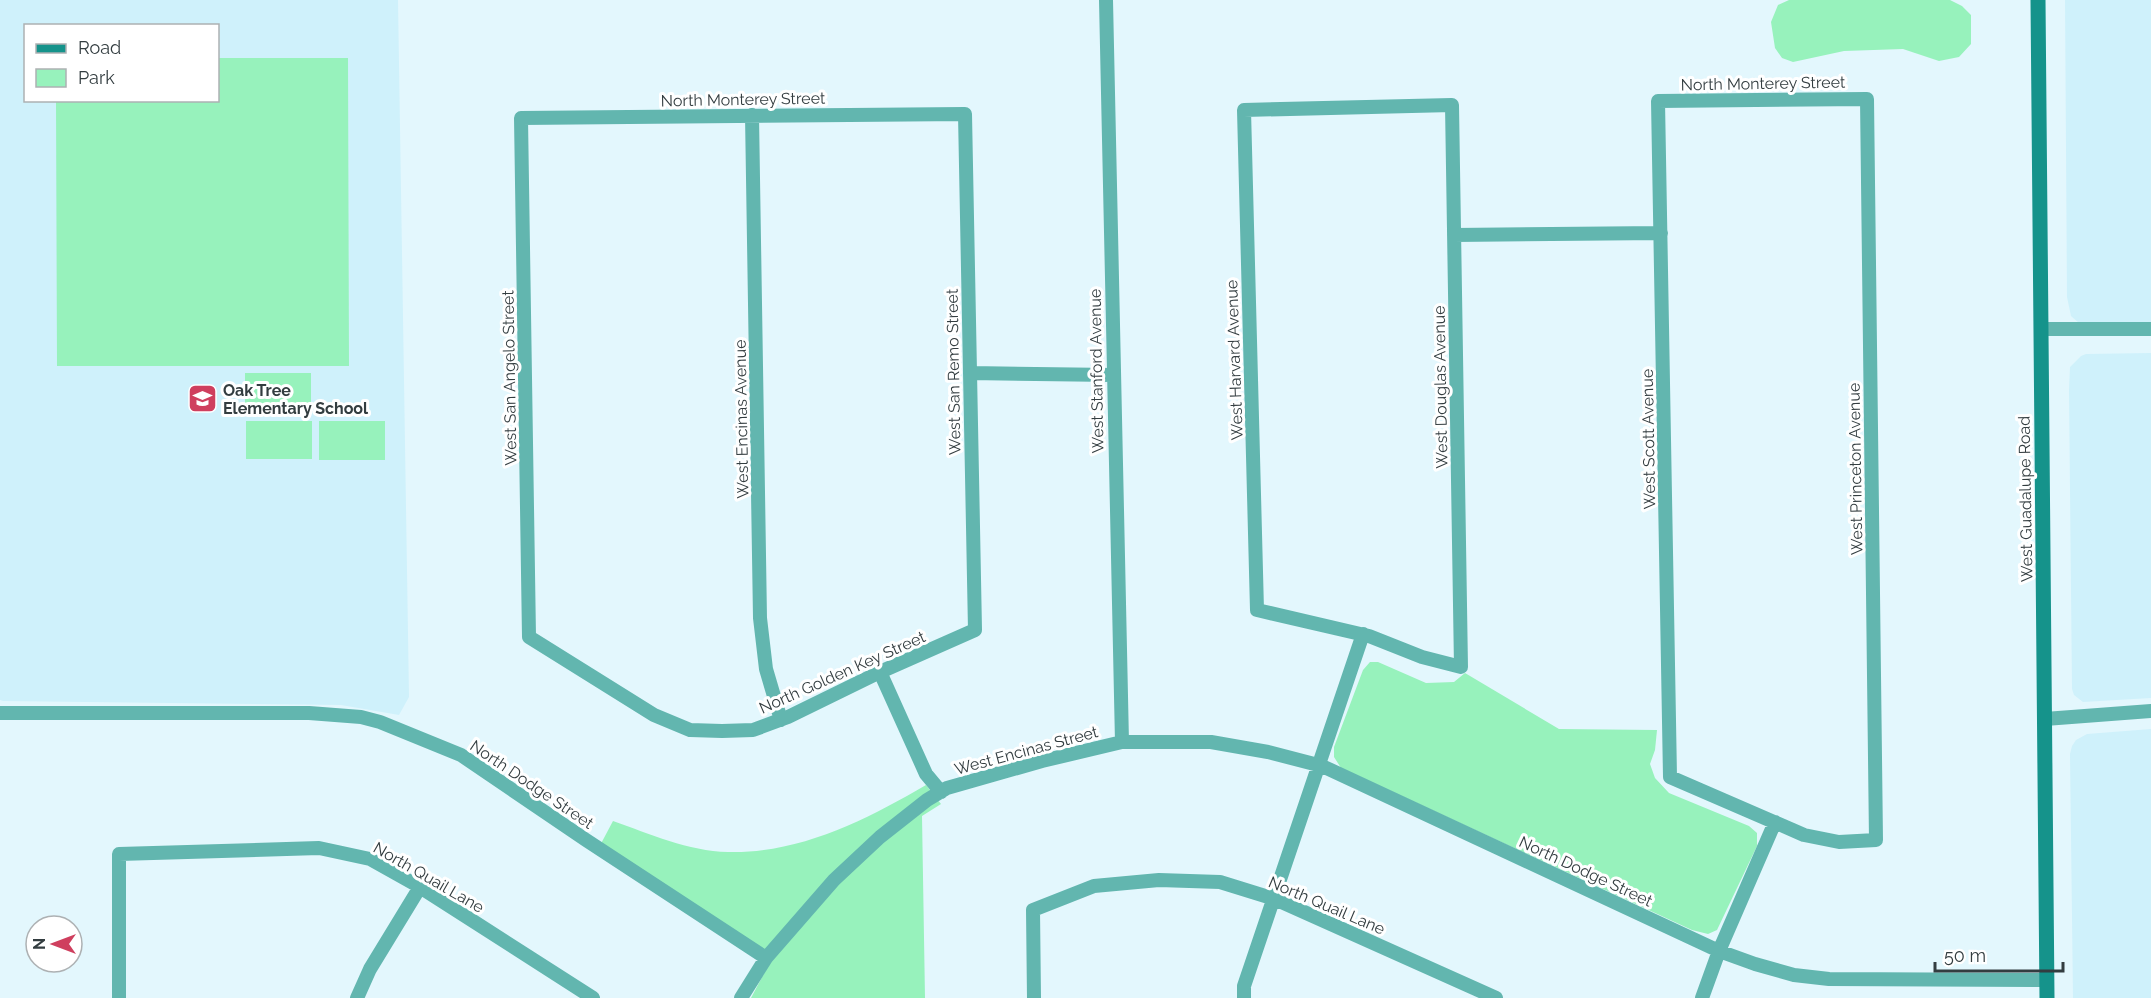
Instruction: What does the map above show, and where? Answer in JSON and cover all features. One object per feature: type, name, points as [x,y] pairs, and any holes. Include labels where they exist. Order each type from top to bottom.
[{"type":"main road","name":"West Guadalupe Road","points":[[2038,0],[2047,998]]},
{"type":"street","name":"West Stanford Avenue","points":[[1106,0],[1122,742]]},
{"type":"street","name":"North Monterey Street","points":[[1658,101],[1867,99]]},
{"type":"street","name":"West Princeton Avenue","points":[[1775,822],[1804,835],[1839,842],[1876,840],[1867,99]]},
{"type":"street","name":"West Scott Avenue","points":[[1658,101],[1670,777],[1775,822]]},
{"type":"street","name":"West Douglas Avenue","points":[[1244,110],[1452,105],[1461,667],[1422,657],[1363,634]]},
{"type":"street","name":"West Harvard Avenue","points":[[1244,110],[1257,610],[1363,634]]},
{"type":"street","name":"North Monterey Street","points":[[521,118],[965,114]]},
{"type":"street","name":"West San Remo Street","points":[[965,114],[975,630]]},
{"type":"street","name":"West Encinas Avenue","points":[[752,116],[760,618],[766,669],[781,720]]},
{"type":"street","name":"West San Angelo Street","points":[[521,118],[529,637]]},
{"type":"street","points":[[1454,235],[1661,233]]},
{"type":"street","points":[[2042,329],[2151,329]]},
{"type":"street","points":[[970,373],[1113,375]]},
{"type":"street","name":"North Golden Key Street","points":[[529,637],[654,715],[690,730],[722,731],[753,730],[781,720],[880,672],[975,630]]},
{"type":"street","points":[[1244,998],[1244,986],[1272,898],[1363,634]]},
{"type":"street","points":[[880,672],[926,774],[941,792]]},
{"type":"street","points":[[2045,719],[2151,711]]},
{"type":"street","name":"North Dodge Street","points":[[0,713],[309,713],[361,717],[380,722],[461,755],[766,958]]},
{"type":"street","name":"North Dodge Street","points":[[1122,742],[1211,742],[1268,752],[1318,766],[1719,951],[1794,975],[1858,980],[2047,980]]},
{"type":"street","name":"West Encinas Street","points":[[741,998],[766,958],[834,880],[880,837],[941,792],[1041,761],[1122,742]]},
{"type":"street","points":[[1702,998],[1719,951],[1775,822]]},
{"type":"street","name":"North Quail Lane","points":[[119,998],[119,854],[319,848],[370,858],[420,887],[593,998]]},
{"type":"street","name":"North Quail Lane","points":[[1034,998],[1033,910],[1094,886],[1160,880],[1220,882],[1272,898],[1488,996]]},
{"type":"street","points":[[357,998],[370,969],[420,887]]},
{"type":"shaded area","name":"Oak Tree Elementary School","points":[[0,0],[398,0],[409,697],[399,715],[341,705],[0,700]]},
{"type":"shaded area","points":[[2065,0],[2151,0],[2151,323],[2079,323],[2071,316],[2067,297]]},
{"type":"shaded area","points":[[2151,353],[2151,698],[2083,702],[2074,695],[2072,689],[2070,367],[2086,354]]},
{"type":"shaded area","points":[[2151,729],[2151,998],[2073,998],[2070,754],[2072,746],[2076,740],[2087,734]]},
{"type":"green space","points":[[1789,0],[1950,0],[1962,6],[1971,15],[1971,44],[1959,57],[1939,61],[1903,49],[1844,51],[1793,62],[1782,58],[1775,48],[1771,22],[1778,5]]},
{"type":"green space","points":[[219,58],[348,58],[349,366],[57,366],[56,102],[219,102]]},
{"type":"green space","points":[[245,373],[311,373],[311,412],[245,412]]},
{"type":"green space","points":[[246,421],[312,421],[312,459],[246,459]]},
{"type":"green space","points":[[319,421],[385,421],[385,460],[319,460]]},
{"type":"green space","points":[[1370,662],[1378,662],[1426,683],[1454,682],[1465,673],[1559,729],[1657,730],[1655,750],[1650,764],[1655,778],[1669,793],[1749,826],[1757,833],[1757,846],[1717,930],[1708,934],[1692,930],[1341,768],[1334,757],[1334,747],[1363,670]]},
{"type":"green space","points":[[926,785],[941,804],[922,816],[925,998],[751,998],[768,966],[596,853],[613,821],[698,849],[728,852],[780,847],[806,841],[856,822]]},
{"type":"place","name":"Oak Tree Elementary School","points":[[202,399]]}]
